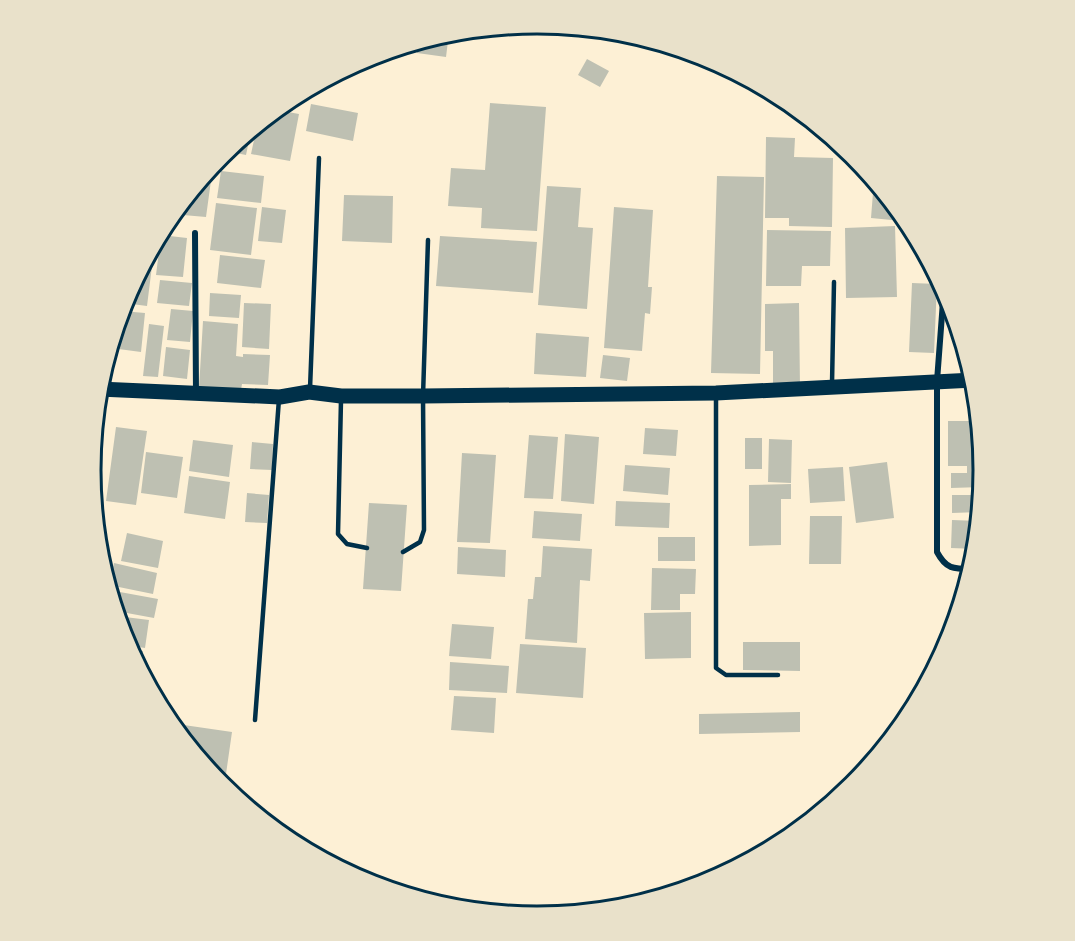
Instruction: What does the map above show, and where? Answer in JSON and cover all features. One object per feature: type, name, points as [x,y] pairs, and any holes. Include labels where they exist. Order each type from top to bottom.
[{"type":"main road","points":[[109,389],[280,397],[309,392],[341,396],[423,396],[716,393],[964,380]]},
{"type":"street","points":[[195,233],[196,394]]},
{"type":"street","points":[[942,310],[937,381],[937,552],[944,565],[951,570],[962,569]]},
{"type":"lane","points":[[309,392],[320,158]]},
{"type":"lane","points":[[403,552],[420,542],[424,530],[423,396],[428,240]]},
{"type":"lane","points":[[832,388],[834,282]]},
{"type":"lane","points":[[716,393],[716,668],[720,673],[726,675],[778,675]]},
{"type":"lane","points":[[341,396],[338,534],[347,544],[367,548]]},
{"type":"lane","points":[[255,720],[280,397]]},
{"type":"building","points":[[448,44],[446,57],[417,53],[425,49]]},
{"type":"building","points":[[587,59],[609,71],[600,87],[578,75]]},
{"type":"building","points":[[490,103],[546,107],[537,231],[481,228],[482,208],[448,206],[451,168],[485,170]]},
{"type":"building","points":[[311,104],[358,113],[353,141],[306,131]]},
{"type":"building","points":[[289,112],[299,114],[290,161],[251,154],[254,140]]},
{"type":"building","points":[[766,137],[795,138],[794,157],[833,158],[832,227],[789,226],[789,218],[765,218]]},
{"type":"building","points":[[248,145],[246,155],[238,153]]},
{"type":"building","points":[[221,171],[264,176],[261,203],[217,198]]},
{"type":"building","points":[[717,176],[764,177],[760,374],[711,373]]},
{"type":"building","points":[[211,182],[206,217],[185,215]]},
{"type":"building","points":[[547,186],[581,188],[578,227],[593,228],[587,309],[538,305]]},
{"type":"building","points":[[873,193],[894,220],[871,218]]},
{"type":"building","points":[[344,195],[393,196],[392,243],[342,241]]},
{"type":"building","points":[[216,203],[257,208],[251,255],[210,250]]},
{"type":"building","points":[[262,207],[286,210],[282,243],[258,241]]},
{"type":"building","points":[[614,207],[653,210],[648,287],[652,287],[650,314],[645,313],[642,351],[604,348]]},
{"type":"building","points":[[895,226],[897,297],[846,298],[845,228]]},
{"type":"building","points":[[767,230],[831,231],[830,266],[802,266],[801,286],[766,286]]},
{"type":"building","points":[[170,236],[187,238],[183,277],[156,275],[159,255]]},
{"type":"building","points":[[440,236],[537,242],[533,293],[436,286]]},
{"type":"building","points":[[220,255],[265,260],[261,288],[217,283]]},
{"type":"building","points":[[152,267],[147,306],[135,304]]},
{"type":"building","points":[[160,280],[192,283],[189,306],[157,303]]},
{"type":"building","points":[[912,283],[931,284],[936,296],[934,353],[909,352]]},
{"type":"building","points":[[210,293],[241,295],[239,318],[209,316]]},
{"type":"building","points":[[244,303],[271,304],[269,349],[242,347]]},
{"type":"building","points":[[799,303],[800,388],[773,388],[773,351],[765,351],[765,304]]},
{"type":"building","points":[[171,309],[193,311],[190,342],[167,340]]},
{"type":"building","points":[[132,312],[145,313],[141,352],[119,349]]},
{"type":"building","points":[[203,321],[238,324],[236,356],[270,355],[268,385],[242,384],[241,390],[199,388]]},
{"type":"building","points":[[149,324],[164,326],[158,377],[143,376]]},
{"type":"building","points":[[536,333],[589,337],[586,377],[534,374]]},
{"type":"building","points":[[166,347],[190,350],[187,379],[163,376]]},
{"type":"building","points":[[603,355],[630,358],[627,381],[600,378]]},
{"type":"building","points":[[948,421],[971,421],[973,487],[951,488],[951,473],[967,473],[967,466],[948,466]]},
{"type":"building","points":[[116,427],[147,431],[136,505],[106,501]]},
{"type":"building","points":[[645,428],[678,430],[676,456],[643,454]]},
{"type":"building","points":[[565,434],[599,437],[594,504],[561,501]]},
{"type":"building","points":[[529,435],[558,437],[553,499],[524,498]]},
{"type":"building","points":[[745,438],[762,438],[762,469],[745,469]]},
{"type":"building","points":[[769,439],[792,440],[791,483],[768,482]]},
{"type":"building","points":[[193,440],[233,445],[229,477],[189,471]]},
{"type":"building","points":[[252,442],[273,444],[272,470],[250,469]]},
{"type":"building","points":[[146,452],[183,457],[177,498],[141,493]]},
{"type":"building","points":[[462,453],[496,455],[490,543],[457,542]]},
{"type":"building","points":[[887,462],[894,518],[856,523],[849,467]]},
{"type":"building","points":[[625,465],[670,468],[668,495],[623,491]]},
{"type":"building","points":[[843,467],[845,501],[810,503],[808,469]]},
{"type":"building","points":[[189,476],[230,482],[225,519],[184,513]]},
{"type":"building","points":[[791,484],[791,499],[781,499],[781,545],[749,546],[749,485]]},
{"type":"building","points":[[247,493],[269,495],[267,523],[245,522]]},
{"type":"building","points":[[952,495],[973,495],[972,512],[952,513]]},
{"type":"building","points":[[616,501],[670,503],[669,528],[615,526]]},
{"type":"building","points":[[369,503],[407,505],[401,591],[363,589]]},
{"type":"building","points":[[534,511],[582,514],[580,541],[532,538]]},
{"type":"building","points":[[810,516],[842,516],[841,564],[809,564]]},
{"type":"building","points":[[952,520],[971,521],[966,549],[951,548]]},
{"type":"building","points":[[127,533],[163,541],[158,568],[121,561]]},
{"type":"building","points":[[658,537],[695,537],[695,561],[658,561]]},
{"type":"building","points":[[543,546],[592,549],[590,581],[580,580],[577,643],[525,639],[528,599],[533,599],[535,577],[541,577]]},
{"type":"building","points":[[458,547],[506,550],[505,577],[457,574]]},
{"type":"building","points":[[114,563],[157,573],[153,594],[117,587],[113,568]]},
{"type":"building","points":[[652,568],[696,569],[695,594],[680,594],[680,610],[651,610]]},
{"type":"building","points":[[119,592],[158,599],[154,618],[126,613]]},
{"type":"building","points":[[691,612],[691,658],[645,659],[644,613]]},
{"type":"building","points":[[127,617],[149,620],[145,648],[139,647]]},
{"type":"building","points":[[452,624],[494,627],[491,659],[449,656]]},
{"type":"building","points":[[743,642],[800,642],[800,671],[743,670]]},
{"type":"building","points":[[520,644],[586,648],[583,698],[516,693]]},
{"type":"building","points":[[450,662],[509,666],[507,693],[449,690]]},
{"type":"building","points":[[454,696],[496,698],[494,733],[451,730]]},
{"type":"building","points":[[800,712],[800,732],[699,734],[699,714]]},
{"type":"building","points":[[184,725],[232,732],[226,775]]}]
